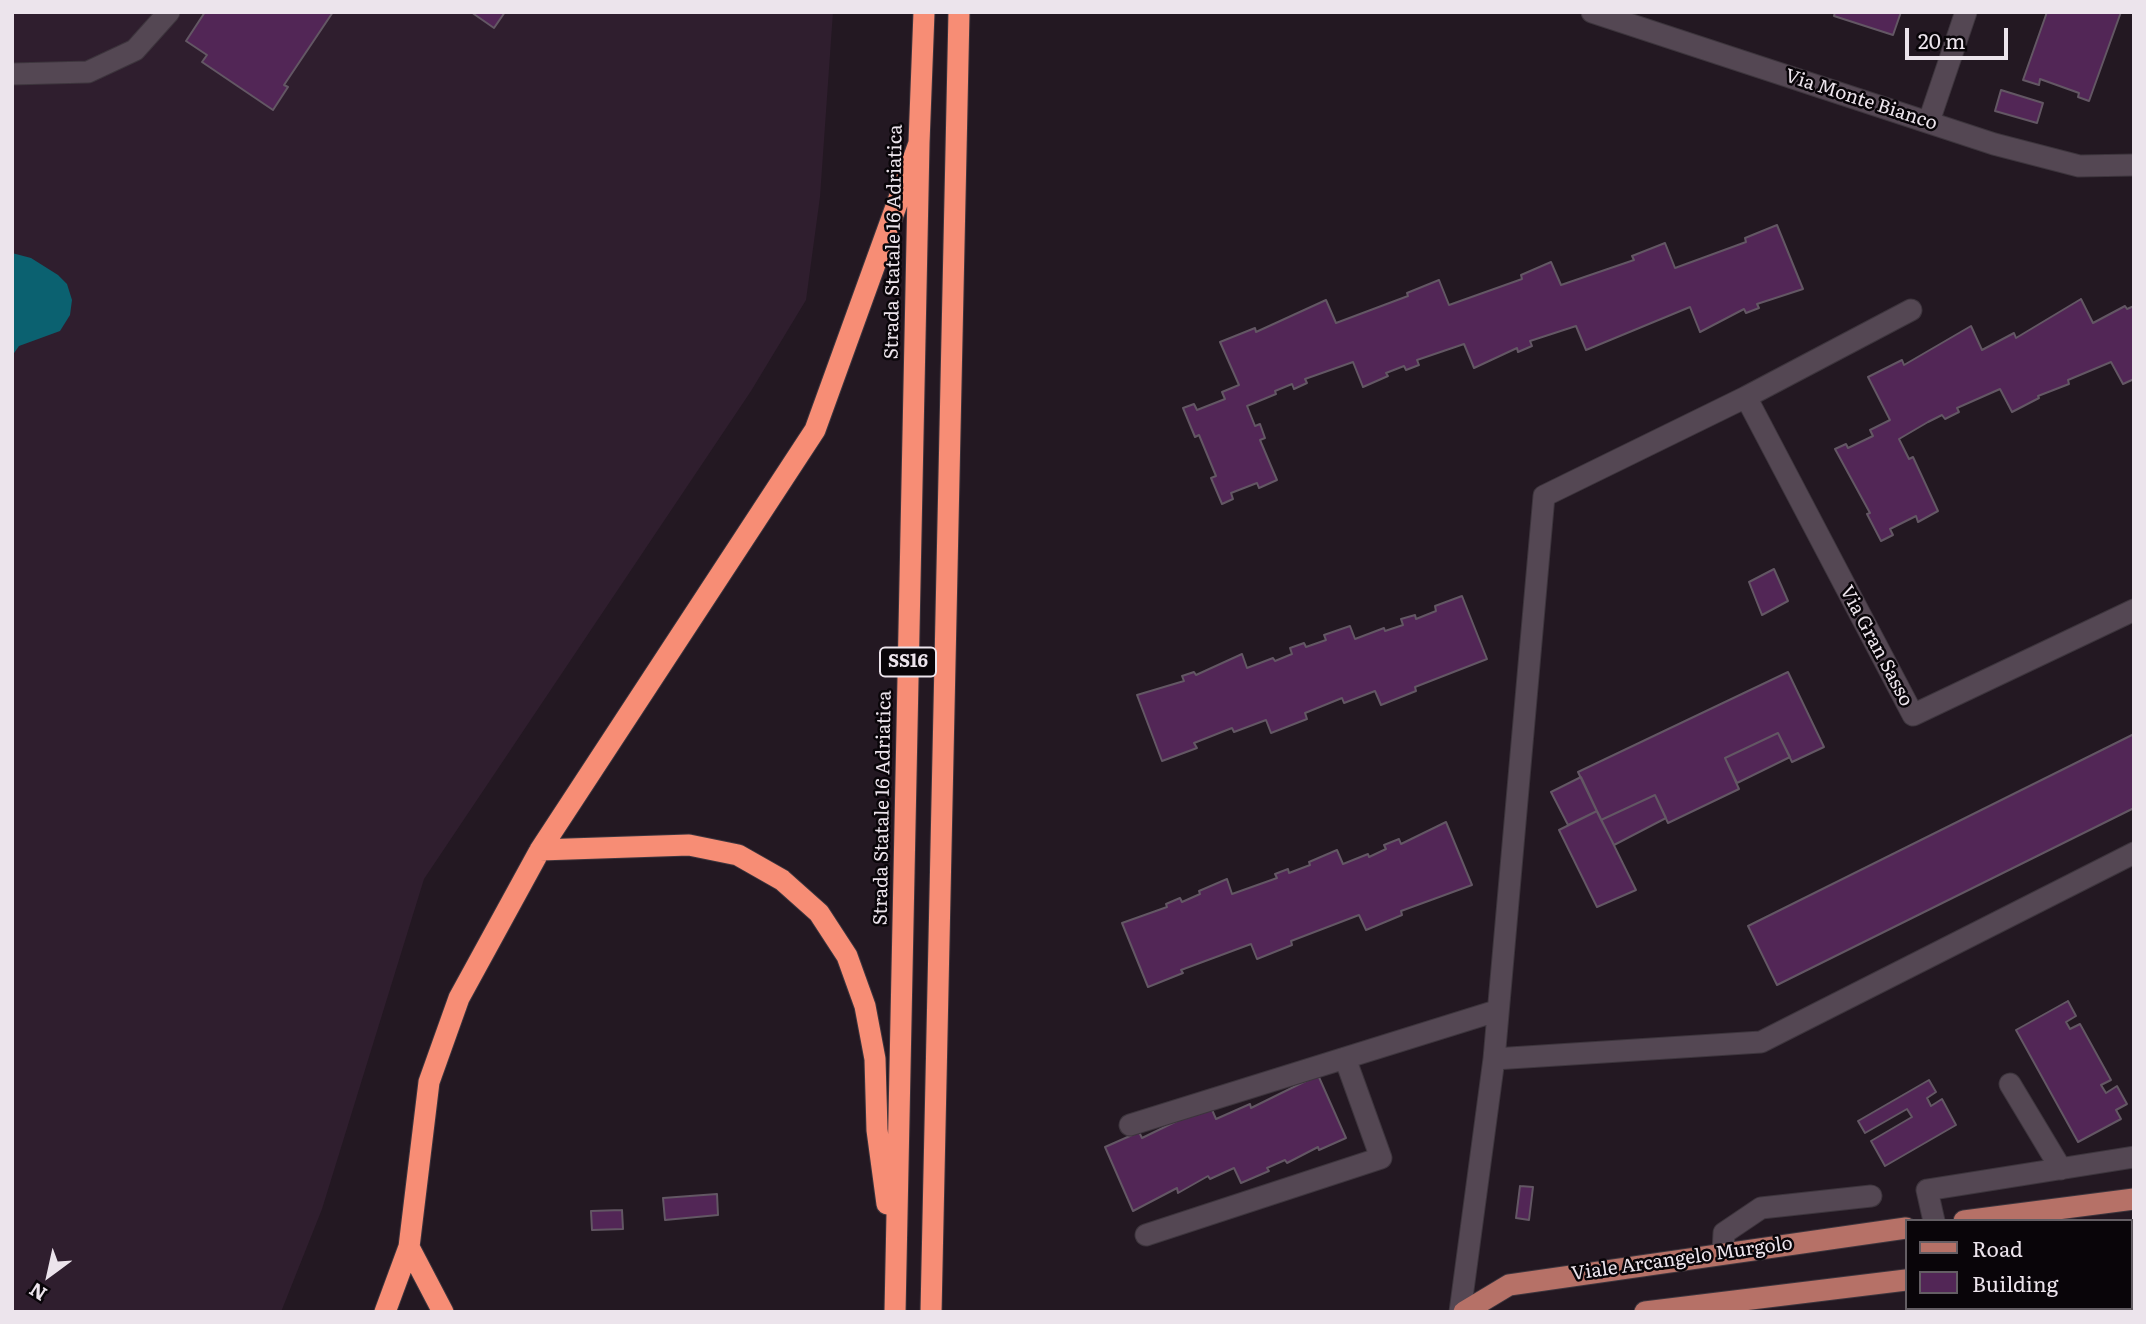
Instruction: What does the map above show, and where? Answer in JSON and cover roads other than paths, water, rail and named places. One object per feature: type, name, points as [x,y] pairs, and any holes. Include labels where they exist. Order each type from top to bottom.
[{"type":"highway","name":"Strada Statale 16 Adriatica","points":[[895,1312],[924,12]]},
{"type":"highway","name":"SS16","points":[[931,1310],[959,12]]},
{"type":"highway","points":[[385,1312],[409,1247],[429,1083],[459,998],[540,850],[815,429],[919,143]]},
{"type":"highway","points":[[540,850],[689,845],[738,855],[782,880],[819,913],[848,956],[866,1006],[875,1059],[877,1130],[897,1274]]},
{"type":"highway","points":[[409,1247],[443,1312]]},
{"type":"highway","points":[[427,1312],[432,1291]]},
{"type":"main road","points":[[1979,1219],[2134,1199]]},
{"type":"main road","name":"Viale Arcangelo Murgolo","points":[[1462,1312],[1509,1285],[1723,1252],[1904,1228]]},
{"type":"main road","points":[[1645,1312],[1904,1280]]},
{"type":"street","points":[[12,75],[88,72],[135,50],[169,12]]},
{"type":"street","name":"Via Monte Bianco","points":[[1592,12],[1993,144],[2078,166],[2134,165]]},
{"type":"street","points":[[1929,121],[1966,12]]},
{"type":"street","points":[[1462,1312],[1494,1059],[1496,1011],[1544,496],[1746,397],[1911,310]]},
{"type":"street","name":"Via Gran Sasso","points":[[1746,397],[1913,715],[2134,610]]},
{"type":"street","points":[[1494,1059],[1761,1042],[2134,853]]},
{"type":"street","points":[[1130,1125],[1496,1011]]},
{"type":"street","points":[[1146,1235],[1381,1158],[1345,1058]]},
{"type":"street","points":[[2010,1084],[2061,1168]]},
{"type":"street","points":[[1934,1219],[1927,1191],[2134,1157]]},
{"type":"street","points":[[1723,1252],[1724,1233],[1761,1208],[1871,1196]]},
{"type":"water","points":[[12,253],[31,258],[58,275],[67,284],[72,300],[70,315],[60,331],[19,346],[12,356]]}]
